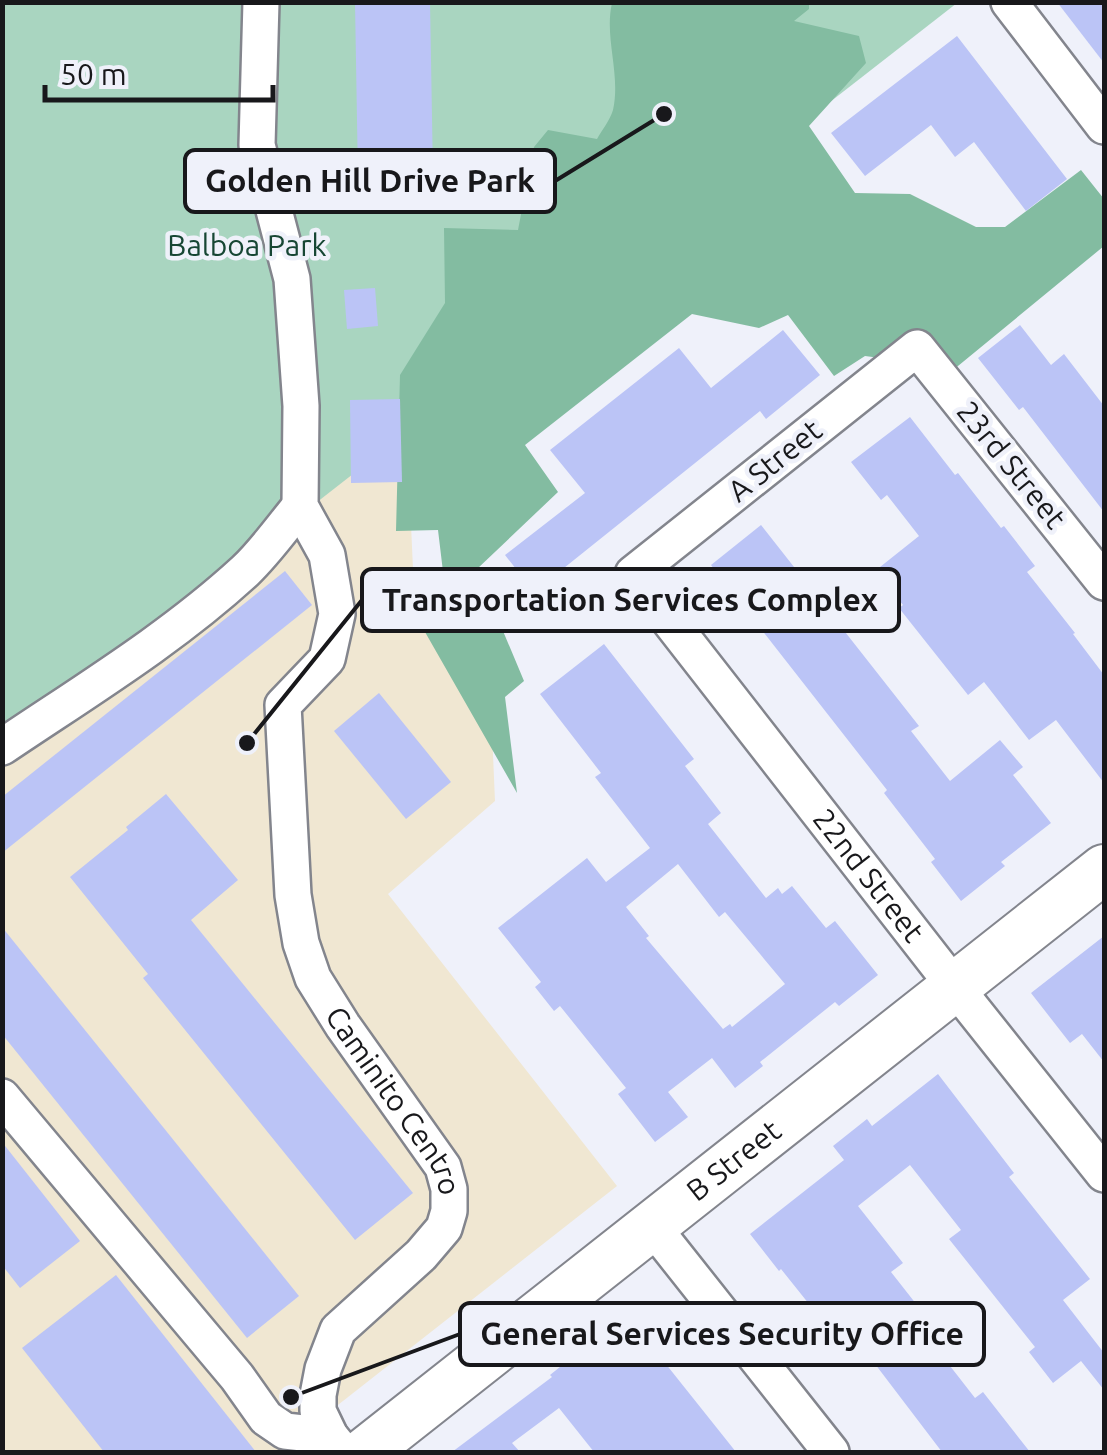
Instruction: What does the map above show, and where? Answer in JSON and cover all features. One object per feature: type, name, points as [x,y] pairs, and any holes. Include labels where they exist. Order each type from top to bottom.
[{"type":"main road","name":"B Street","points":[[346,1447],[652,1226],[1104,870]]},
{"type":"street","points":[[2,747],[178,626],[248,569],[300,506],[302,406],[292,279],[256,146],[261,2]]},
{"type":"street","points":[[1009,2],[1104,126]]},
{"type":"street","name":"A Street","points":[[633,574],[917,348]]},
{"type":"street","name":"23rd Street","points":[[917,348],[1104,582]]},
{"type":"street","name":"Caminito Centro","points":[[300,506],[328,555],[336,614],[327,659],[284,705],[293,895],[302,943],[314,978],[443,1168],[449,1189],[444,1228],[421,1255],[338,1330],[323,1369],[318,1411],[346,1447]]},
{"type":"street","name":"22nd Street","points":[[633,574],[1104,1174]]},
{"type":"street","points":[[2,1097],[237,1377],[266,1418],[284,1431],[346,1447]]},
{"type":"street","points":[[652,1226],[832,1452]]},
{"type":"shaded area","points":[[3,3],[405,390],[413,569],[490,685],[495,801],[388,894],[617,1186],[278,1452],[3,1452]]},
{"type":"green space","name":"Balboa Park","points":[[3,3],[957,3],[3,747]]},
{"type":"green space","points":[[612,3],[809,3],[809,9],[794,21],[859,36],[866,63],[809,126],[855,193],[910,194],[976,227],[1005,227],[1081,170],[1104,199],[1104,246],[947,375],[918,363],[865,356],[834,376],[788,315],[759,328],[692,314],[525,445],[558,492],[477,569],[524,681],[505,697],[517,793],[425,632],[447,605],[438,530],[396,531],[400,375],[445,303],[444,228],[518,230],[534,147],[548,130],[597,139],[608,121],[615,97]]},
{"type":"building","points":[[355,2],[430,2],[433,176],[358,178]]},
{"type":"building","points":[[1057,2],[1104,2],[1104,63]]},
{"type":"building","points":[[957,36],[1067,179],[1026,211],[974,142],[955,157],[931,125],[865,176],[831,133]]},
{"type":"building","points":[[375,288],[378,326],[347,329],[344,290]]},
{"type":"building","points":[[1020,325],[1051,365],[1064,354],[1104,406],[1104,512],[1023,407],[1019,410],[978,358]]},
{"type":"building","points":[[783,330],[820,375],[766,419],[760,411],[534,592],[505,555],[585,493],[550,450],[679,348],[711,388]]},
{"type":"building","points":[[400,399],[402,482],[351,483],[350,400]]},
{"type":"building","points":[[910,417],[1035,566],[1027,572],[1104,675],[1104,783],[1056,720],[1029,740],[984,682],[968,695],[875,571],[919,536],[887,495],[881,500],[851,462]]},
{"type":"building","points":[[761,525],[919,726],[911,731],[950,781],[1000,740],[1023,767],[1013,775],[1051,823],[1001,862],[1005,866],[961,901],[931,862],[935,859],[884,793],[887,790],[711,565]]},
{"type":"building","points":[[285,571],[312,605],[2,853],[2,797]]},
{"type":"building","points":[[604,644],[694,759],[685,766],[721,813],[708,824],[766,898],[778,888],[782,894],[792,886],[826,928],[835,921],[878,975],[839,1006],[835,1002],[760,1062],[763,1066],[735,1088],[712,1058],[668,1092],[688,1117],[655,1142],[618,1094],[626,1088],[560,1006],[554,1011],[535,987],[541,982],[498,928],[587,858],[606,882],[650,848],[595,777],[601,773],[540,694]],"holes":[[[678,864],[719,917],[725,912],[785,984],[732,1027],[730,1024],[723,1029],[646,938],[649,936],[626,907]]]},
{"type":"building","points":[[379,693],[451,782],[406,819],[334,731]]},
{"type":"building","points":[[166,794],[238,880],[191,920],[413,1193],[355,1240],[143,978],[148,974],[70,877]]},
{"type":"building","points":[[2,927],[299,1296],[247,1338],[2,1034]]},
{"type":"building","points":[[1104,936],[1104,1062],[1082,1034],[1070,1043],[1031,993]]},
{"type":"building","points":[[938,1074],[1014,1173],[1009,1177],[1090,1279],[1063,1300],[1104,1353],[1104,1390],[1081,1361],[1053,1383],[1029,1352],[1035,1347],[949,1239],[961,1230],[910,1165],[858,1206],[903,1263],[891,1272],[924,1314],[915,1321],[975,1398],[983,1392],[1030,1452],[942,1452],[837,1314],[825,1324],[750,1234],[844,1160],[833,1146],[867,1119],[872,1126]]},
{"type":"building","points":[[2,1142],[80,1241],[20,1288],[2,1265]]},
{"type":"building","points":[[116,1275],[256,1452],[104,1452],[22,1348]]},
{"type":"building","points":[[626,1314],[736,1452],[594,1452],[559,1408],[512,1443],[520,1452],[452,1452],[552,1377]]},
{"type":"place","name":"Golden Hill Drive Park","points":[[664,114]]},
{"type":"place","name":"Transportation Services Complex","points":[[247,743]]},
{"type":"place","name":"General Services Security Office","points":[[291,1397]]}]
